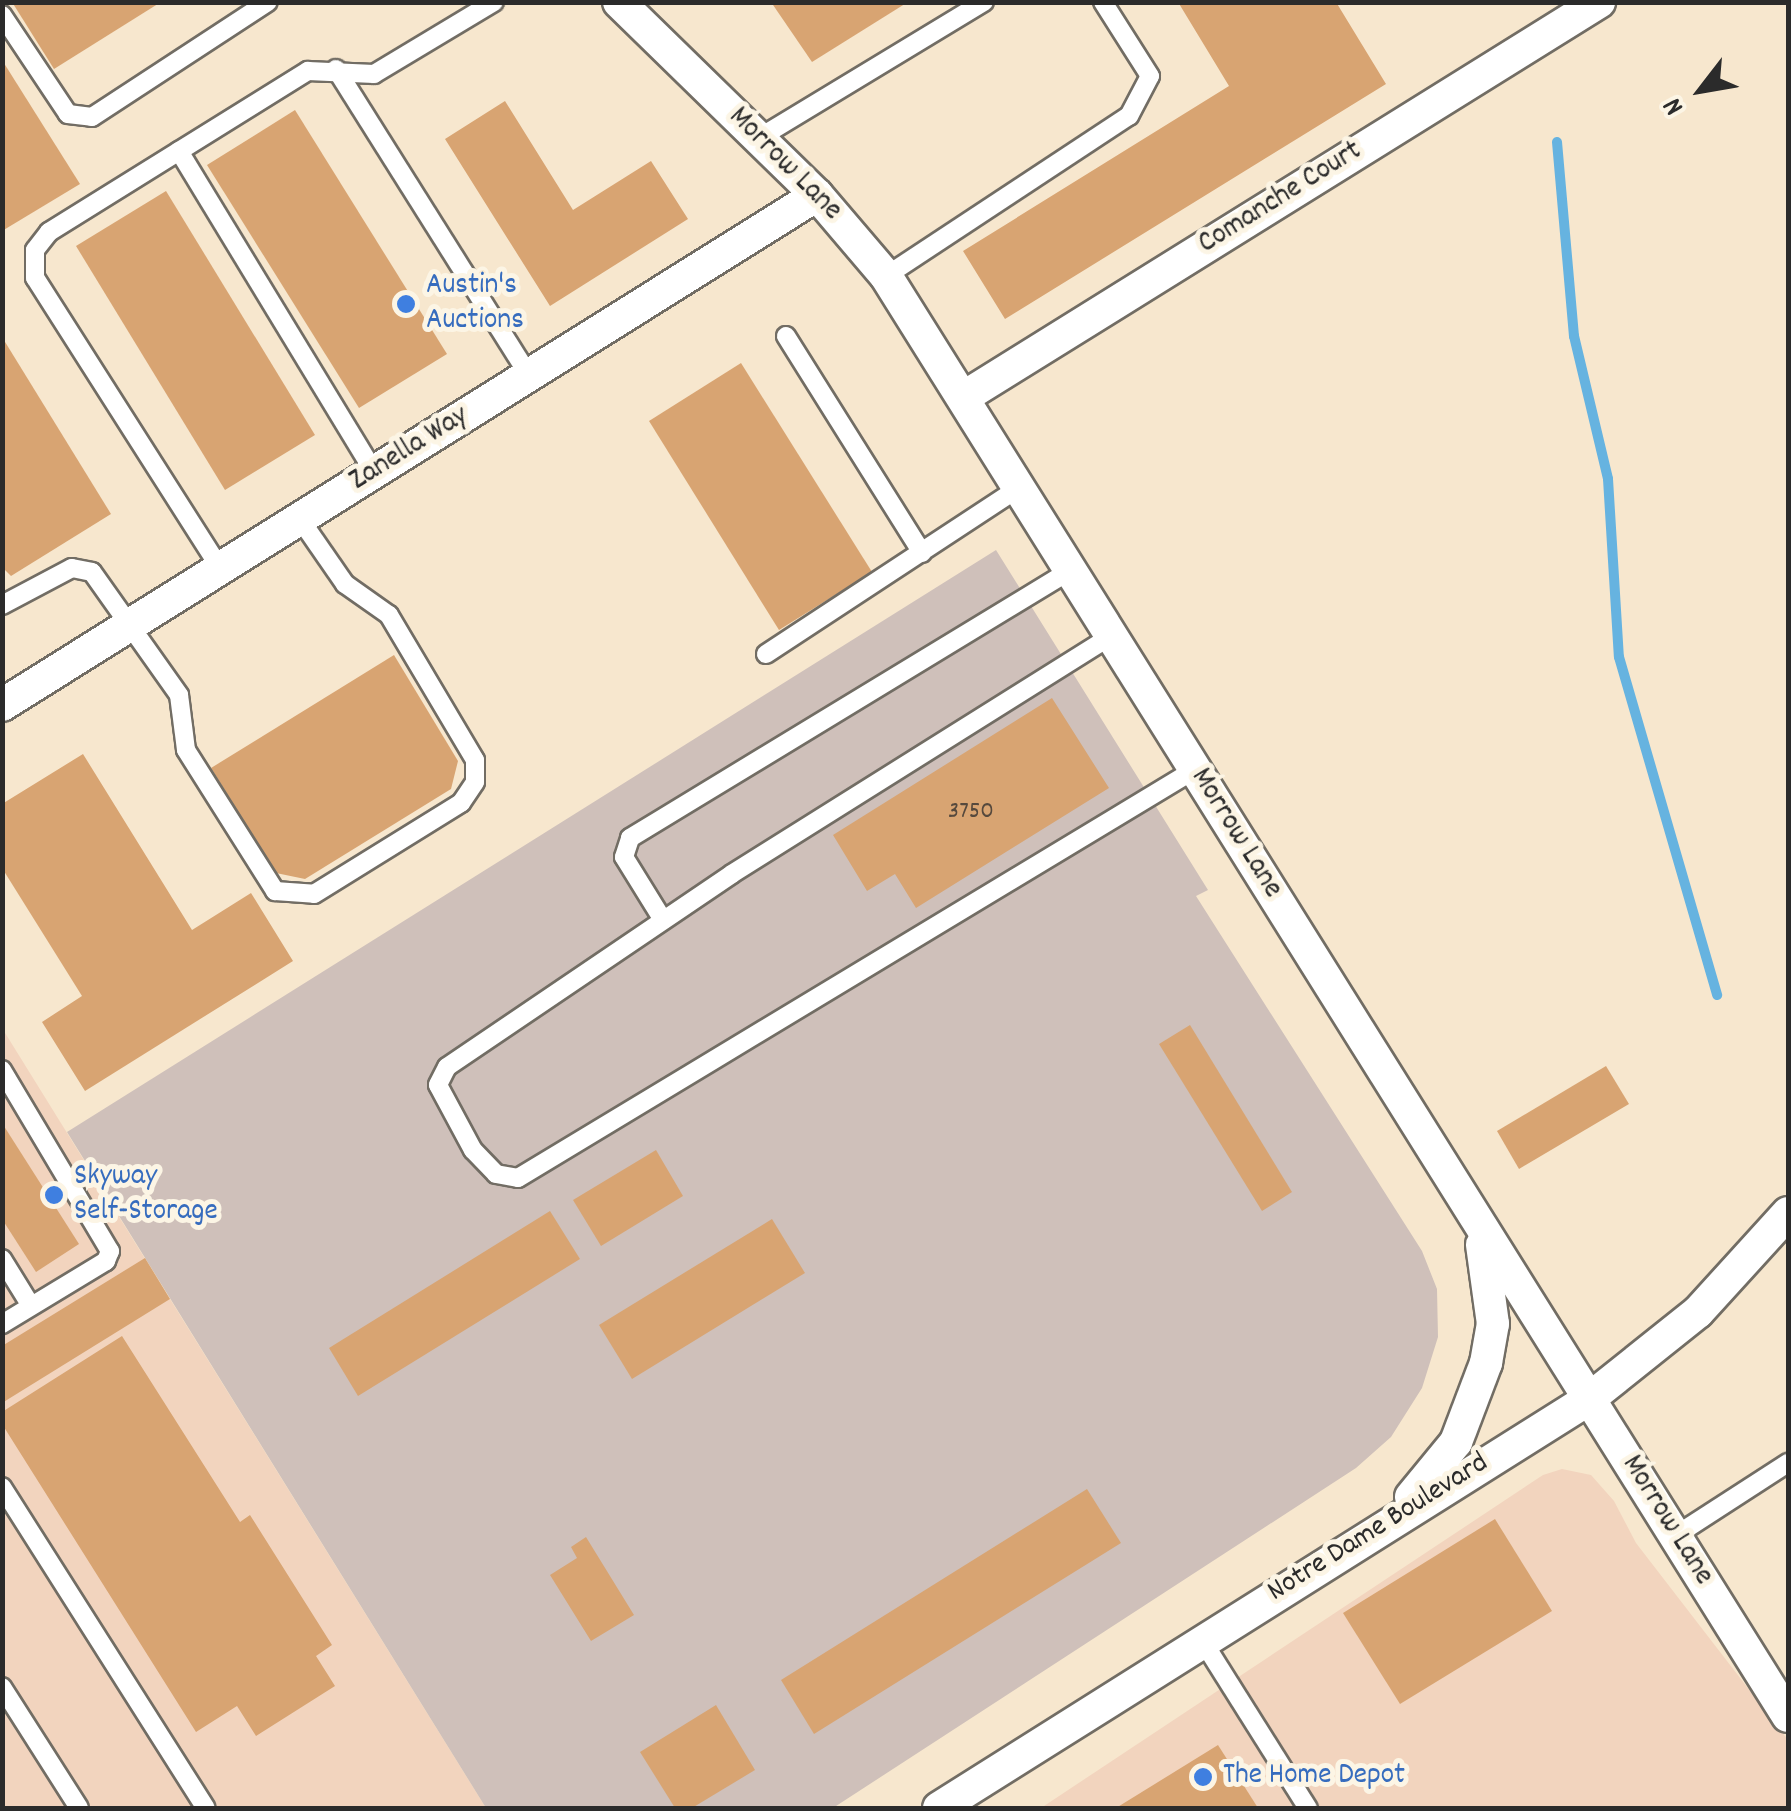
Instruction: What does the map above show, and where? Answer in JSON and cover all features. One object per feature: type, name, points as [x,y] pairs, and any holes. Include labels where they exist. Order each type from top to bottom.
[{"type":"street","name":"Morrow Lane","points":[[619,2],[818,195],[886,276],[1788,1716]]},
{"type":"street","name":"Comanche Court","points":[[964,397],[1599,2]]},
{"type":"street","name":"Zanella Way","points":[[2,705],[818,195]]},
{"type":"street","name":"Notre Dame Boulevard","points":[[939,1808],[1589,1399],[1698,1312],[1788,1213]]},
{"type":"street","points":[[1386,1524],[1456,1442],[1486,1362],[1491,1283],[1475,1216]]},
{"type":"lane","points":[[2,16],[68,114],[92,117],[268,2]]},
{"type":"lane","points":[[220,568],[35,278],[35,250],[48,232],[308,71],[336,69],[374,74],[494,2]]},
{"type":"lane","points":[[759,138],[984,2]]},
{"type":"lane","points":[[886,276],[1129,116],[1150,76],[1103,2]]},
{"type":"lane","points":[[336,69],[528,375]]},
{"type":"lane","points":[[178,151],[374,472]]},
{"type":"lane","points":[[786,336],[922,553]]},
{"type":"lane","points":[[766,654],[1020,487]]},
{"type":"lane","points":[[2,605],[72,568],[92,572],[133,622],[179,695],[186,750],[275,891],[314,894],[461,803],[476,782],[476,760],[389,615],[346,584],[300,519]]},
{"type":"lane","points":[[664,920],[624,857],[630,838],[1071,570]]},
{"type":"lane","points":[[1111,636],[664,920],[447,1067],[438,1084],[473,1150],[496,1174],[518,1178],[1194,770]]},
{"type":"lane","points":[[2,1070],[110,1251],[106,1261],[2,1324]]},
{"type":"lane","points":[[2,1259],[31,1306]]},
{"type":"lane","points":[[1675,1536],[1785,1471]]},
{"type":"lane","points":[[2,1487],[206,1808]]},
{"type":"lane","points":[[1202,1640],[1308,1808]]},
{"type":"lane","points":[[2,1687],[78,1808]]},
{"type":"shaded area","points":[[996,550],[1208,890],[1196,896],[1422,1251],[1437,1289],[1438,1337],[1422,1388],[1391,1437],[1356,1468],[833,1808],[486,1808],[67,1132]]},
{"type":"shaded area","points":[[2,1028],[170,1299],[486,1808],[3,1808]]},
{"type":"shaded area","points":[[1562,1469],[1591,1475],[1614,1501],[1636,1543],[1788,1740],[1788,1808],[1041,1808],[1543,1475]]},
{"type":"building","points":[[12,2],[161,2],[54,69]]},
{"type":"building","points":[[771,2],[908,2],[812,62]]},
{"type":"building","points":[[1178,2],[1336,2],[1386,84],[1005,319],[963,251],[1229,86]]},
{"type":"building","points":[[2,60],[80,184],[2,231]]},
{"type":"building","points":[[505,101],[573,210],[651,161],[688,219],[550,306],[445,139]]},
{"type":"building","points":[[295,110],[447,354],[359,408],[207,165]]},
{"type":"building","points":[[166,191],[315,435],[225,490],[76,246]]},
{"type":"building","points":[[2,337],[111,514],[11,576],[2,567]]},
{"type":"building","points":[[741,363],[872,572],[779,630],[649,421]]},
{"type":"building","points":[[394,655],[458,761],[451,789],[305,879],[276,873],[211,768]]},
{"type":"building","points":[[1052,698],[1109,788],[916,908],[895,874],[867,891],[833,835]]},
{"type":"building","points":[[83,754],[192,930],[251,893],[293,961],[85,1091],[42,1022],[82,996],[2,868],[2,804]]},
{"type":"building","points":[[1190,1025],[1292,1192],[1262,1211],[1159,1044]]},
{"type":"building","points":[[1606,1066],[1629,1104],[1519,1169],[1497,1131]]},
{"type":"building","points":[[2,1123],[79,1244],[36,1272],[2,1219]]},
{"type":"building","points":[[656,1150],[683,1196],[601,1246],[573,1200]]},
{"type":"building","points":[[550,1211],[580,1259],[358,1396],[329,1348]]},
{"type":"building","points":[[772,1219],[805,1273],[632,1379],[599,1325]]},
{"type":"building","points":[[145,1258],[170,1299],[2,1403],[2,1346]]},
{"type":"building","points":[[122,1336],[240,1522],[250,1515],[332,1645],[316,1656],[335,1686],[256,1736],[237,1706],[196,1732],[2,1424],[2,1412]]},
{"type":"building","points":[[1087,1489],[1121,1543],[814,1734],[781,1680]]},
{"type":"building","points":[[1495,1519],[1552,1611],[1400,1704],[1343,1613]]},
{"type":"building","points":[[586,1537],[634,1615],[591,1641],[550,1575],[577,1558],[571,1547]]},
{"type":"building","points":[[716,1705],[755,1770],[692,1808],[675,1808],[640,1752]]},
{"type":"building","name":"The Home Depot","points":[[1218,1745],[1258,1808],[1116,1808]]},
{"type":"waterway","points":[[1557,142],[1574,336],[1608,479],[1619,657],[1717,995]]},
{"type":"place","name":"Austin's Auctions","points":[[406,304]]},
{"type":"place","name":"Skyway Self-Storage","points":[[54,1195]]},
{"type":"place","name":"The Home Depot","points":[[1203,1777]]}]
